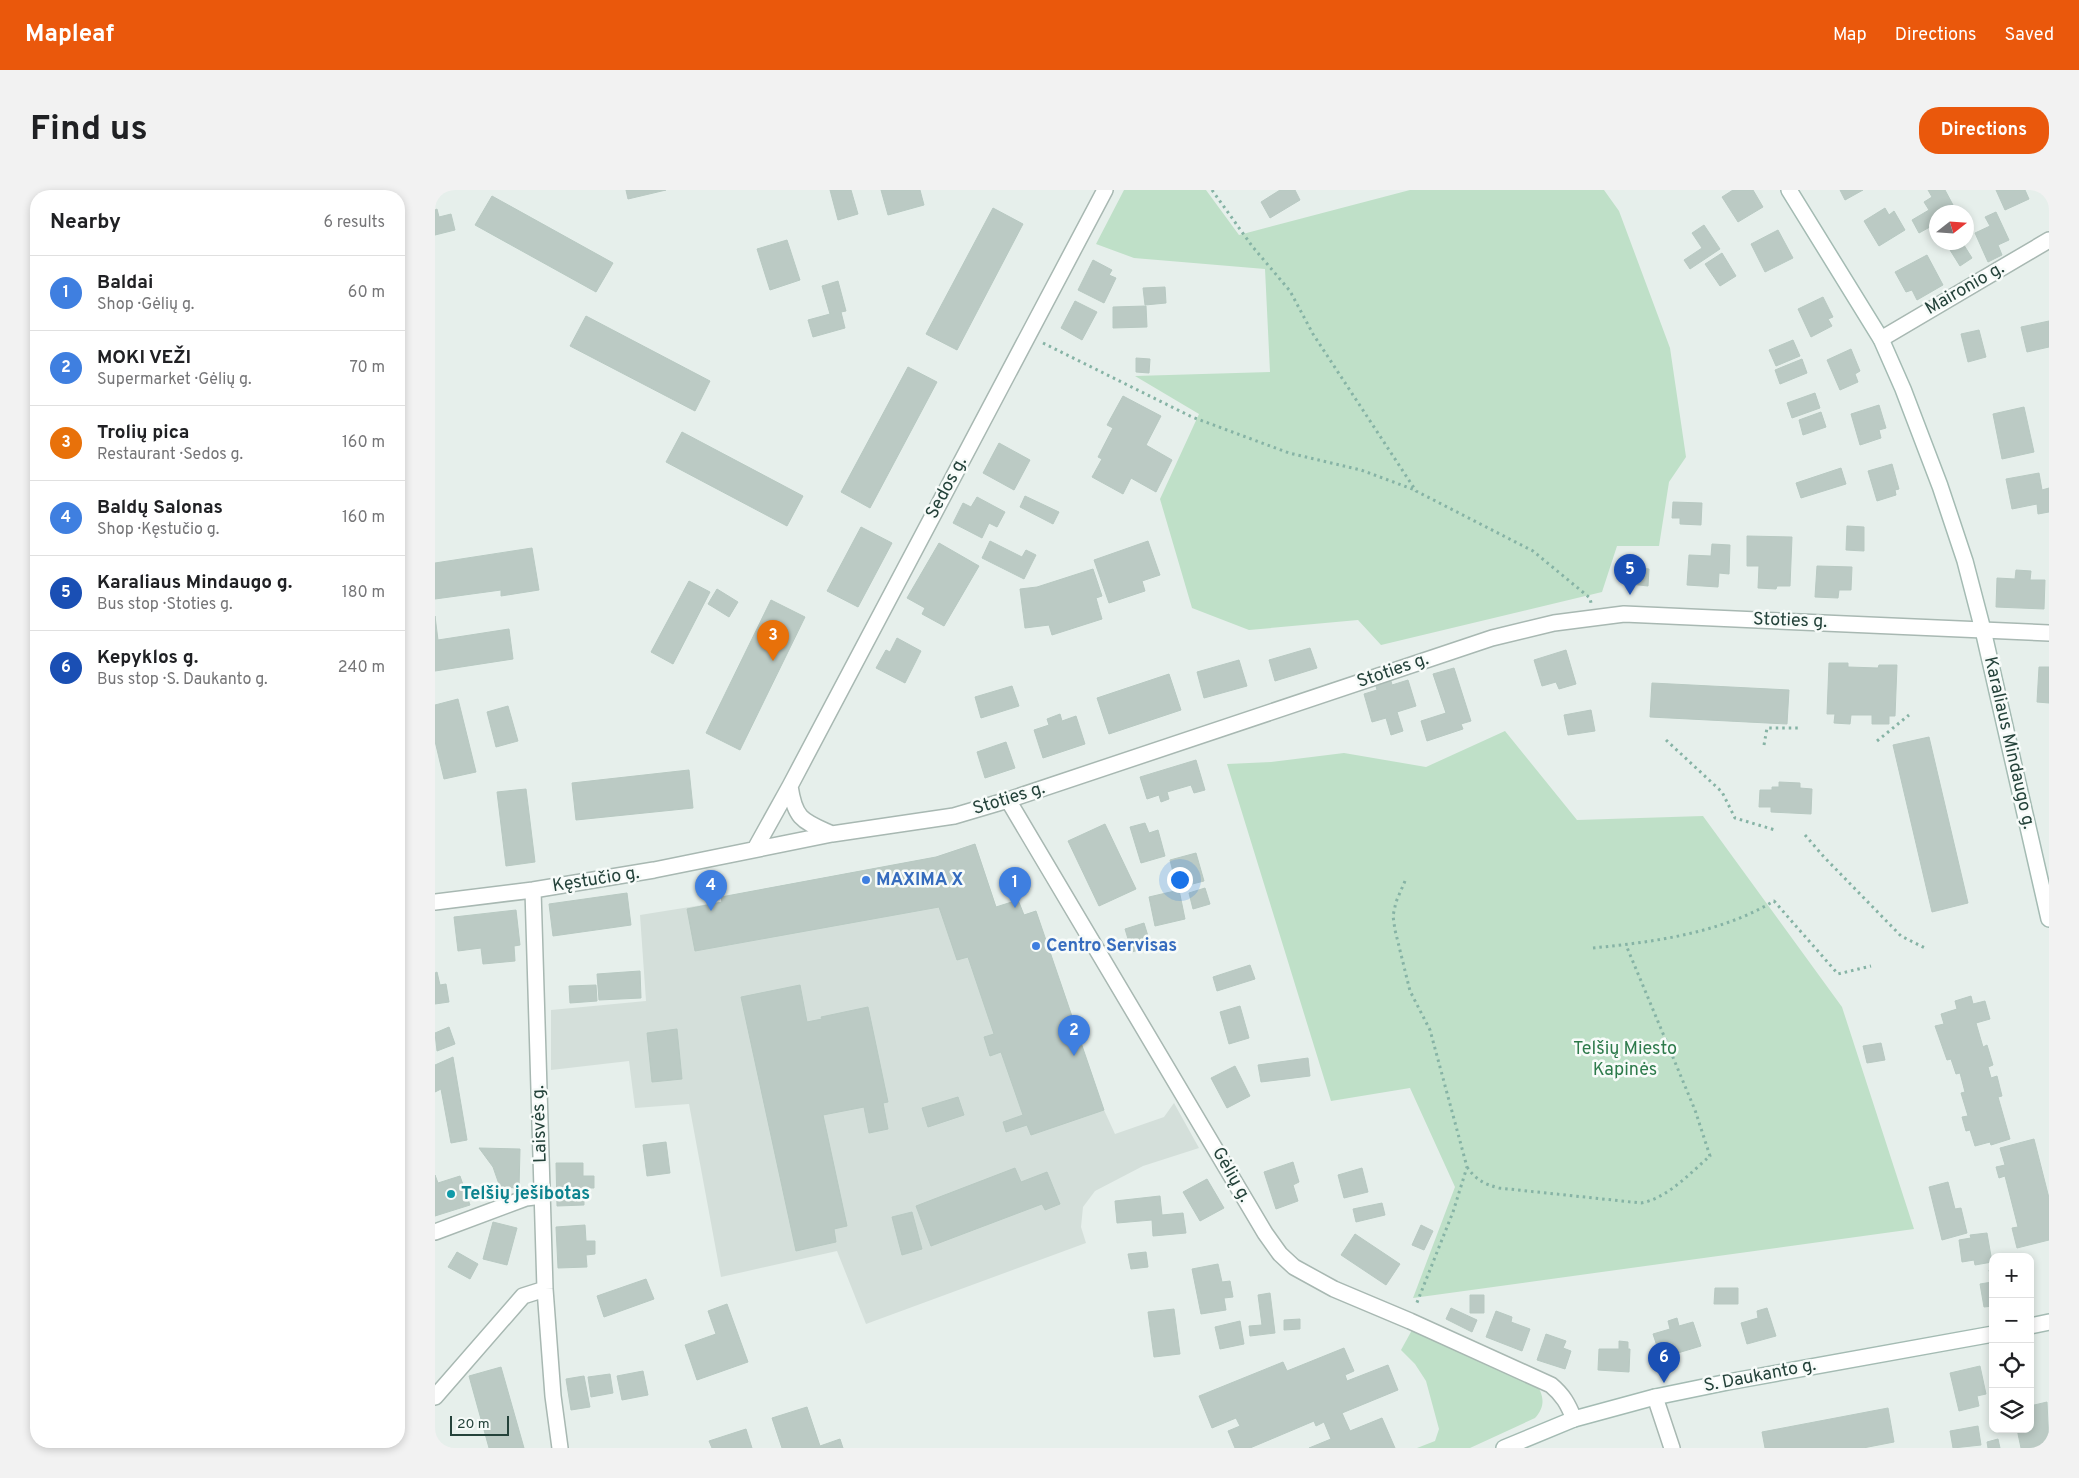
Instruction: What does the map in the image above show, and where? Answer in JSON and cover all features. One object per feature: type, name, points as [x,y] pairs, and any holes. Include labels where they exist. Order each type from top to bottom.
[{"type":"street","name":"Sedos g.","points":[[755,849],[1105,190]]},
{"type":"street","name":"Karaliaus Mindaugo g.","points":[[1789,190],[1881,339],[1903,389],[1940,486],[1965,562],[1983,630],[2049,919]]},
{"type":"street","name":"Maironio g.","points":[[1881,339],[2049,240]]},
{"type":"street","name":"Stoties g.","points":[[755,849],[832,834],[954,816],[1008,800],[1493,638],[1553,623],[1625,614],[2049,633]]},
{"type":"street","points":[[790,786],[793,804],[800,817],[832,834]]},
{"type":"street","name":"Gėlių g.","points":[[1008,800],[1265,1233],[1280,1254],[1294,1267],[1334,1289],[1551,1385],[1561,1393],[1568,1404],[1573,1419]]},
{"type":"street","name":"Kęstučio g.","points":[[435,902],[533,890],[653,870],[755,849]]},
{"type":"street","name":"Laisvės g.","points":[[533,890],[545,1289],[553,1396],[560,1448]]},
{"type":"street","points":[[435,1232],[526,1198],[542,1196]]},
{"type":"street","points":[[435,1396],[523,1296],[545,1289]]},
{"type":"street","points":[[2034,1325],[2049,1322]]},
{"type":"street","name":"S. Daukanto g.","points":[[1504,1448],[1573,1419],[1655,1397],[1989,1335]]},
{"type":"street","points":[[1655,1397],[1672,1448]]},
{"type":"path","points":[[1212,190],[1252,246],[1289,291],[1313,334],[1417,491]]},
{"type":"path","points":[[1027,335],[1192,417],[1289,453],[1361,470],[1417,491],[1533,551],[1590,598],[1595,618]]},
{"type":"path","points":[[1877,741],[1909,715]]},
{"type":"path","points":[[1764,744],[1767,728],[1798,728]]},
{"type":"path","points":[[1666,740],[1722,792],[1735,818],[1775,830]]},
{"type":"path","points":[[1805,835],[1901,936],[1927,950]]},
{"type":"path","points":[[1405,881],[1396,902],[1393,916],[1410,991],[1425,1016],[1430,1030],[1467,1167],[1474,1177],[1483,1184],[1499,1188],[1641,1203],[1653,1201],[1663,1196],[1711,1156],[1695,1110],[1626,945]]},
{"type":"path","points":[[1593,948],[1626,945],[1725,924],[1742,918],[1774,901],[1838,974],[1871,966]]},
{"type":"path","points":[[1410,1321],[1453,1212],[1467,1167]]},
{"type":"shaded area","points":[[975,844],[996,907],[1018,900],[1024,915],[1036,911],[1104,1110],[1115,1134],[1164,1117],[1174,1103],[1199,1148],[1143,1166],[1095,1191],[1083,1207],[1081,1227],[1086,1243],[866,1324],[837,1251],[721,1277],[689,1104],[635,1108],[629,1061],[551,1070],[551,1010],[646,1001],[640,915],[721,902],[721,897],[936,857]]},
{"type":"green space","points":[[1124,190],[1206,190],[1239,235],[1410,190],[1604,190],[1619,211],[1670,348],[1686,457],[1669,482],[1659,546],[1617,546],[1602,592],[1381,645],[1358,620],[1249,630],[1192,608],[1160,499],[1199,414],[1135,376],[1270,372],[1265,269],[1134,258],[1096,244]]},
{"type":"green space","name":"Telšių Miesto Kapinės","points":[[1505,731],[1577,820],[1703,816],[1842,1007],[1914,1229],[1413,1298],[1455,1187],[1410,1088],[1331,1101],[1227,764],[1271,762],[1344,753],[1426,767]]},
{"type":"green space","points":[[1412,1330],[1535,1382],[1543,1400],[1539,1414],[1535,1418],[1470,1448],[1417,1448],[1435,1441],[1439,1429],[1426,1381],[1415,1364],[1401,1350]]},
{"type":"building","points":[[626,190],[666,190],[628,199]]},
{"type":"building","points":[[830,190],[851,190],[858,214],[838,220]]},
{"type":"building","points":[[881,190],[920,190],[924,205],[888,215]]},
{"type":"building","points":[[1280,190],[1295,190],[1300,200],[1270,218],[1261,202]]},
{"type":"building","points":[[1733,190],[1753,190],[1763,207],[1738,222],[1722,197]]},
{"type":"building","points":[[1840,190],[1863,190],[1845,200]]},
{"type":"building","points":[[1928,190],[1945,190],[1953,205],[1929,205],[1929,210],[1924,202],[1932,197]]},
{"type":"building","points":[[1996,190],[2025,190],[2029,199],[2005,210]]},
{"type":"building","points":[[492,196],[613,263],[596,292],[475,225]]},
{"type":"building","points":[[993,208],[1023,224],[957,350],[926,334]]},
{"type":"building","points":[[1885,208],[1889,215],[1894,211],[1905,230],[1879,246],[1864,221]]},
{"type":"building","points":[[437,209],[439,217],[451,214],[455,230],[435,235],[435,210]]},
{"type":"building","points":[[1929,210],[1929,227],[1919,233],[1912,220]]},
{"type":"building","points":[[1996,212],[2009,240],[1998,245],[2002,255],[1988,262],[1975,233],[1990,226],[1985,217]]},
{"type":"building","points":[[1704,225],[1720,249],[1690,269],[1684,260],[1702,248],[1692,233]]},
{"type":"building","points":[[1778,230],[1793,258],[1765,272],[1751,244]]},
{"type":"building","points":[[787,240],[800,280],[770,290],[757,249]]},
{"type":"building","points":[[1950,250],[1967,250],[1972,258],[1960,266]]},
{"type":"building","points":[[1722,253],[1736,276],[1720,286],[1705,264]]},
{"type":"building","points":[[1927,255],[1943,285],[1917,300],[1912,290],[1906,292],[1895,272]]},
{"type":"building","points":[[1093,260],[1112,270],[1109,275],[1116,278],[1104,303],[1078,290]]},
{"type":"building","points":[[838,281],[846,311],[841,312],[845,328],[813,337],[808,320],[830,314],[822,286]]},
{"type":"building","points":[[1165,287],[1166,303],[1145,305],[1143,288]]},
{"type":"building","points":[[1823,297],[1833,317],[1828,319],[1832,326],[1811,337],[1798,309]]},
{"type":"building","points":[[1075,301],[1097,312],[1082,340],[1061,328]]},
{"type":"building","points":[[1146,306],[1147,327],[1113,328],[1113,307]]},
{"type":"building","points":[[586,316],[710,381],[695,411],[570,346]]},
{"type":"building","points":[[2049,321],[2049,347],[2027,352],[2021,327]]},
{"type":"building","points":[[1979,330],[1986,357],[1968,362],[1961,334]]},
{"type":"building","points":[[1793,340],[1800,356],[1776,366],[1769,350]]},
{"type":"building","points":[[1851,349],[1860,371],[1855,374],[1858,382],[1840,390],[1827,360]]},
{"type":"building","points":[[1136,358],[1150,359],[1149,373],[1136,372]]},
{"type":"building","points":[[1802,359],[1807,373],[1780,384],[1775,370]]},
{"type":"building","points":[[908,367],[937,382],[870,508],[841,492]]},
{"type":"building","points":[[1815,393],[1820,408],[1792,418],[1787,403]]},
{"type":"building","points":[[1123,396],[1161,416],[1146,445],[1172,460],[1156,492],[1131,478],[1123,494],[1092,477],[1102,459],[1098,457],[1113,428],[1107,425]]},
{"type":"building","points":[[1879,405],[1886,428],[1879,430],[1881,438],[1860,445],[1851,414]]},
{"type":"building","points":[[2024,407],[2034,452],[2002,459],[1993,414]]},
{"type":"building","points":[[1821,412],[1826,427],[1803,435],[1799,420]]},
{"type":"building","points":[[682,432],[803,496],[787,526],[666,462]]},
{"type":"building","points":[[999,443],[1030,460],[1014,490],[983,473]]},
{"type":"building","points":[[1892,464],[1899,489],[1895,490],[1896,495],[1877,501],[1868,471]]},
{"type":"building","points":[[1841,468],[1846,484],[1801,498],[1796,483]]},
{"type":"building","points":[[2039,473],[2042,490],[2049,488],[2049,512],[2038,514],[2037,504],[2012,509],[2006,479]]},
{"type":"building","points":[[1025,496],[1059,512],[1053,524],[1020,507]]},
{"type":"building","points":[[977,497],[1005,512],[997,527],[989,523],[982,538],[953,523],[963,503],[971,507]]},
{"type":"building","points":[[1673,502],[1702,503],[1701,525],[1680,524],[1680,518],[1672,518]]},
{"type":"building","points":[[1847,526],[1864,527],[1864,551],[1846,550]]},
{"type":"building","points":[[861,527],[892,543],[858,607],[827,591]]},
{"type":"building","points":[[1747,536],[1792,537],[1790,586],[1777,586],[1776,589],[1758,588],[1759,566],[1747,566]]},
{"type":"building","points":[[990,541],[1022,557],[1026,550],[1036,555],[1024,579],[982,558]]},
{"type":"building","points":[[1148,541],[1160,575],[1142,581],[1145,591],[1109,603],[1094,560]]},
{"type":"building","points":[[939,543],[979,566],[944,626],[922,614],[925,608],[907,598]]},
{"type":"building","points":[[1712,544],[1730,545],[1729,574],[1719,573],[1718,587],[1687,585],[1689,555],[1711,556]]},
{"type":"building","points":[[532,548],[539,590],[501,596],[501,590],[435,599],[435,563]]},
{"type":"building","points":[[1817,566],[1852,567],[1851,590],[1839,590],[1838,598],[1815,597]]},
{"type":"building","points":[[1631,567],[1649,569],[1648,586],[1630,584]]},
{"type":"building","points":[[1093,569],[1102,596],[1096,598],[1102,619],[1052,635],[1049,625],[1025,628],[1020,589],[1037,587]]},
{"type":"building","points":[[2016,570],[2031,571],[2030,580],[2045,580],[2044,609],[1996,607],[1997,578],[2015,579]]},
{"type":"building","points":[[689,581],[710,592],[673,664],[651,652]]},
{"type":"building","points":[[717,589],[738,602],[729,617],[708,604]]},
{"type":"building","points":[[771,600],[805,617],[740,750],[706,733]]},
{"type":"building","points":[[435,616],[438,640],[509,629],[513,659],[435,671]]},
{"type":"building","points":[[897,638],[921,651],[905,683],[876,668],[886,650],[890,652]]},
{"type":"building","points":[[1310,648],[1317,668],[1275,681],[1269,660]]},
{"type":"building","points":[[1566,650],[1576,684],[1559,689],[1556,682],[1542,686],[1534,660]]},
{"type":"building","points":[[1239,660],[1247,686],[1204,698],[1197,672]]},
{"type":"building","points":[[1829,663],[1848,663],[1848,667],[1878,668],[1879,665],[1897,665],[1895,716],[1889,716],[1889,724],[1872,724],[1872,715],[1851,715],[1850,724],[1834,723],[1835,714],[1827,714]]},
{"type":"building","points":[[2039,667],[2049,667],[2049,703],[2037,702]]},
{"type":"building","points":[[1454,668],[1471,721],[1461,724],[1463,729],[1427,741],[1421,721],[1446,713],[1433,674]]},
{"type":"building","points":[[1169,674],[1181,710],[1109,734],[1097,698]]},
{"type":"building","points":[[1408,680],[1416,706],[1397,712],[1403,731],[1391,735],[1386,718],[1372,722],[1364,694],[1377,690],[1376,686],[1391,681],[1392,685]]},
{"type":"building","points":[[1652,683],[1789,690],[1787,724],[1650,717]]},
{"type":"building","points":[[1012,686],[1019,706],[981,718],[975,697]]},
{"type":"building","points":[[458,699],[476,772],[444,779],[435,741],[435,705]]},
{"type":"building","points":[[508,706],[518,741],[496,747],[487,712]]},
{"type":"building","points":[[1591,710],[1595,731],[1568,735],[1564,715]]},
{"type":"building","points":[[1060,714],[1062,721],[1076,716],[1085,744],[1043,758],[1034,730],[1049,725],[1047,719]]},
{"type":"building","points":[[1929,737],[1968,903],[1932,912],[1893,745]]},
{"type":"building","points":[[1006,742],[1015,768],[985,778],[977,752]]},
{"type":"building","points":[[1196,760],[1205,790],[1194,793],[1191,785],[1167,792],[1169,799],[1161,802],[1159,795],[1147,799],[1140,777]]},
{"type":"building","points":[[689,770],[693,808],[576,820],[572,783]]},
{"type":"building","points":[[1779,782],[1800,783],[1800,788],[1812,789],[1811,814],[1771,812],[1771,807],[1759,807],[1760,790],[1772,790],[1772,787],[1779,787]]},
{"type":"building","points":[[526,789],[535,862],[506,866],[497,792]]},
{"type":"building","points":[[1145,823],[1149,833],[1158,830],[1165,856],[1141,863],[1130,827]]},
{"type":"building","points":[[1105,824],[1136,889],[1099,906],[1068,841]]},
{"type":"building","points":[[975,844],[996,907],[1018,900],[1024,915],[1036,911],[1104,1110],[1031,1135],[1027,1125],[1006,1132],[1003,1122],[1023,1115],[1001,1052],[990,1056],[984,1037],[994,1034],[968,957],[957,960],[939,907],[695,951],[687,909],[722,902],[721,897],[936,857]]},
{"type":"building","points":[[1196,853],[1204,881],[1177,888],[1170,860]]},
{"type":"building","points":[[1205,888],[1210,904],[1193,909],[1189,893]]},
{"type":"building","points":[[1179,890],[1185,919],[1155,926],[1149,897]]},
{"type":"building","points":[[627,893],[631,925],[553,936],[549,904]]},
{"type":"building","points":[[516,910],[520,945],[514,946],[515,961],[483,964],[481,948],[458,951],[454,917]]},
{"type":"building","points":[[1144,923],[1151,946],[1132,952],[1125,929]]},
{"type":"building","points":[[1250,965],[1255,979],[1217,991],[1213,977]]},
{"type":"building","points":[[640,971],[641,998],[599,1000],[597,974]]},
{"type":"building","points":[[437,972],[440,985],[446,984],[449,1002],[435,1004],[435,973]]},
{"type":"building","points":[[596,985],[597,1001],[570,1003],[569,986]]},
{"type":"building","points":[[800,985],[807,1022],[822,1019],[821,1017],[868,1007],[888,1102],[883,1103],[888,1129],[869,1133],[864,1107],[823,1115],[847,1226],[834,1229],[836,1242],[796,1251],[741,997]]},
{"type":"building","points":[[1971,996],[1973,1004],[1985,1001],[1990,1019],[1976,1023],[1983,1047],[1987,1045],[1993,1065],[1988,1067],[1991,1078],[1997,1076],[2002,1096],[1998,1097],[2010,1139],[1991,1145],[1990,1142],[1975,1146],[1970,1130],[1966,1131],[1962,1117],[1968,1116],[1961,1093],[1965,1092],[1960,1073],[1956,1074],[1951,1059],[1947,1060],[1935,1026],[1944,1024],[1941,1014],[1957,1009],[1955,1001]]},
{"type":"building","points":[[1240,1006],[1249,1038],[1229,1044],[1220,1012]]},
{"type":"building","points":[[449,1027],[455,1044],[437,1051],[435,1033]]},
{"type":"building","points":[[677,1029],[682,1079],[652,1082],[647,1033]]},
{"type":"building","points":[[1881,1043],[1885,1060],[1867,1063],[1863,1046]]},
{"type":"building","points":[[453,1057],[467,1140],[451,1143],[441,1089],[435,1092],[435,1065]]},
{"type":"building","points":[[1308,1058],[1310,1076],[1261,1082],[1258,1065]]},
{"type":"building","points":[[1235,1066],[1250,1096],[1227,1108],[1211,1078]]},
{"type":"building","points":[[958,1097],[964,1115],[928,1127],[922,1108]]},
{"type":"building","points":[[2034,1139],[2049,1198],[2049,1240],[2017,1248],[2012,1228],[2018,1227],[2005,1176],[1999,1178],[1996,1167],[2005,1165],[2000,1148]]},
{"type":"building","points":[[666,1142],[670,1173],[647,1176],[643,1145]]},
{"type":"building","points":[[479,1148],[520,1149],[519,1188],[500,1187],[493,1167]]},
{"type":"building","points":[[1293,1162],[1299,1182],[1293,1185],[1298,1201],[1276,1209],[1264,1172]]},
{"type":"building","points":[[556,1163],[583,1163],[583,1176],[594,1176],[594,1188],[584,1188],[584,1205],[557,1206]]},
{"type":"building","points":[[1015,1168],[1021,1182],[1047,1172],[1060,1204],[1045,1210],[1042,1204],[931,1246],[916,1206]]},
{"type":"building","points":[[1362,1168],[1368,1192],[1344,1198],[1338,1175]]},
{"type":"building","name":"Telšių ješibotas","points":[[435,1175],[438,1183],[460,1176],[470,1205],[435,1216]]},
{"type":"building","points":[[1207,1179],[1224,1208],[1200,1221],[1183,1192]]},
{"type":"building","points":[[1948,1182],[1955,1209],[1961,1208],[1967,1233],[1942,1240],[1929,1187]]},
{"type":"building","points":[[1160,1196],[1162,1215],[1183,1213],[1186,1233],[1153,1236],[1152,1220],[1117,1223],[1115,1201]]},
{"type":"building","points":[[1382,1203],[1385,1215],[1356,1222],[1353,1209]]},
{"type":"building","points":[[912,1212],[922,1249],[902,1255],[892,1217]]},
{"type":"building","points":[[493,1222],[517,1228],[507,1265],[483,1259]]},
{"type":"building","points":[[585,1225],[586,1241],[595,1241],[595,1254],[586,1255],[587,1267],[558,1268],[556,1227]]},
{"type":"building","points":[[1421,1225],[1433,1231],[1424,1250],[1412,1245]]},
{"type":"building","points":[[1987,1233],[1990,1253],[1989,1263],[1975,1265],[1974,1260],[1962,1262],[1959,1240],[1971,1238],[1970,1235]]},
{"type":"building","points":[[1355,1234],[1400,1264],[1386,1285],[1341,1255]]},
{"type":"building","points":[[457,1252],[478,1264],[470,1279],[448,1267]]},
{"type":"building","points":[[1146,1252],[1148,1267],[1131,1269],[1128,1254]]},
{"type":"building","points":[[1218,1264],[1222,1282],[1230,1281],[1233,1297],[1224,1298],[1226,1310],[1201,1314],[1192,1269]]},
{"type":"building","points":[[646,1279],[654,1299],[604,1317],[597,1296]]},
{"type":"building","points":[[1989,1282],[1989,1306],[1984,1307],[1980,1284]]},
{"type":"building","points":[[1715,1288],[1738,1288],[1738,1304],[1714,1304]]},
{"type":"building","points":[[1270,1293],[1275,1333],[1250,1336],[1249,1326],[1262,1325],[1258,1295]]},
{"type":"building","points":[[1470,1295],[1484,1295],[1484,1313],[1470,1313]]},
{"type":"building","points":[[727,1304],[748,1362],[697,1380],[685,1345],[716,1334],[708,1311]]},
{"type":"building","points":[[1451,1308],[1477,1320],[1472,1332],[1446,1319]]},
{"type":"building","points":[[1767,1308],[1776,1336],[1747,1344],[1741,1323],[1758,1318],[1757,1311]]},
{"type":"building","points":[[1174,1309],[1180,1354],[1154,1357],[1148,1312]]},
{"type":"building","points":[[1496,1311],[1512,1317],[1511,1322],[1530,1329],[1522,1351],[1486,1337]]},
{"type":"building","points":[[1677,1318],[1679,1326],[1693,1322],[1701,1346],[1661,1358],[1653,1334],[1670,1329],[1668,1321]]},
{"type":"building","points":[[1300,1319],[1300,1329],[1284,1330],[1284,1320]]},
{"type":"building","points":[[1240,1321],[1244,1344],[1220,1349],[1215,1327]]},
{"type":"building","points":[[1546,1334],[1566,1341],[1563,1348],[1571,1351],[1565,1369],[1537,1360]]},
{"type":"building","points":[[1619,1341],[1628,1342],[1628,1349],[1630,1349],[1629,1372],[1598,1370],[1599,1349],[1619,1349]]},
{"type":"building","points":[[1344,1348],[1354,1371],[1345,1375],[1347,1381],[1388,1365],[1398,1390],[1342,1413],[1350,1431],[1382,1418],[1395,1448],[1309,1448],[1331,1439],[1324,1422],[1316,1426],[1314,1421],[1250,1448],[1235,1448],[1228,1431],[1240,1426],[1236,1418],[1212,1428],[1199,1396],[1283,1362],[1287,1371]]},
{"type":"building","points":[[1980,1366],[1986,1394],[1977,1396],[1979,1406],[1959,1411],[1950,1373]]},
{"type":"building","points":[[501,1367],[524,1448],[489,1448],[469,1376]]},
{"type":"building","points":[[643,1371],[648,1395],[622,1400],[617,1376]]},
{"type":"building","points":[[610,1374],[613,1393],[591,1397],[588,1377]]},
{"type":"building","points":[[584,1376],[590,1407],[571,1410],[566,1379]]},
{"type":"building","points":[[2047,1402],[2049,1445],[2021,1448],[2018,1433],[2034,1433],[2034,1405]]},
{"type":"building","points":[[807,1407],[820,1446],[840,1439],[843,1448],[782,1448],[772,1418]]},
{"type":"building","points":[[1888,1408],[1894,1442],[1863,1448],[1765,1448],[1762,1432]]},
{"type":"building","points":[[1978,1426],[1981,1445],[1953,1448],[1950,1431]]},
{"type":"building","points":[[746,1429],[752,1448],[712,1448],[709,1441]]},
{"type":"building","points":[[1998,1439],[2000,1448],[1988,1448],[1987,1442]]},
{"type":"place","name":"Karaliaus Mindaugo g.","points":[[1630,595]]},
{"type":"place","name":"Trolių pica","points":[[773,661]]},
{"type":"place","name":"MAXIMA X","points":[[866,880]]},
{"type":"place","name":"Baldai","points":[[1015,908]]},
{"type":"place","name":"Baldų Salonas","points":[[711,911]]},
{"type":"place","name":"Centro Servisas","points":[[1036,946]]},
{"type":"place","name":"MOKI VEŽI","points":[[1074,1056]]},
{"type":"place","name":"Telšių ješibotas","points":[[451,1194]]},
{"type":"place","name":"Kepyklos g.","points":[[1664,1383]]}]
